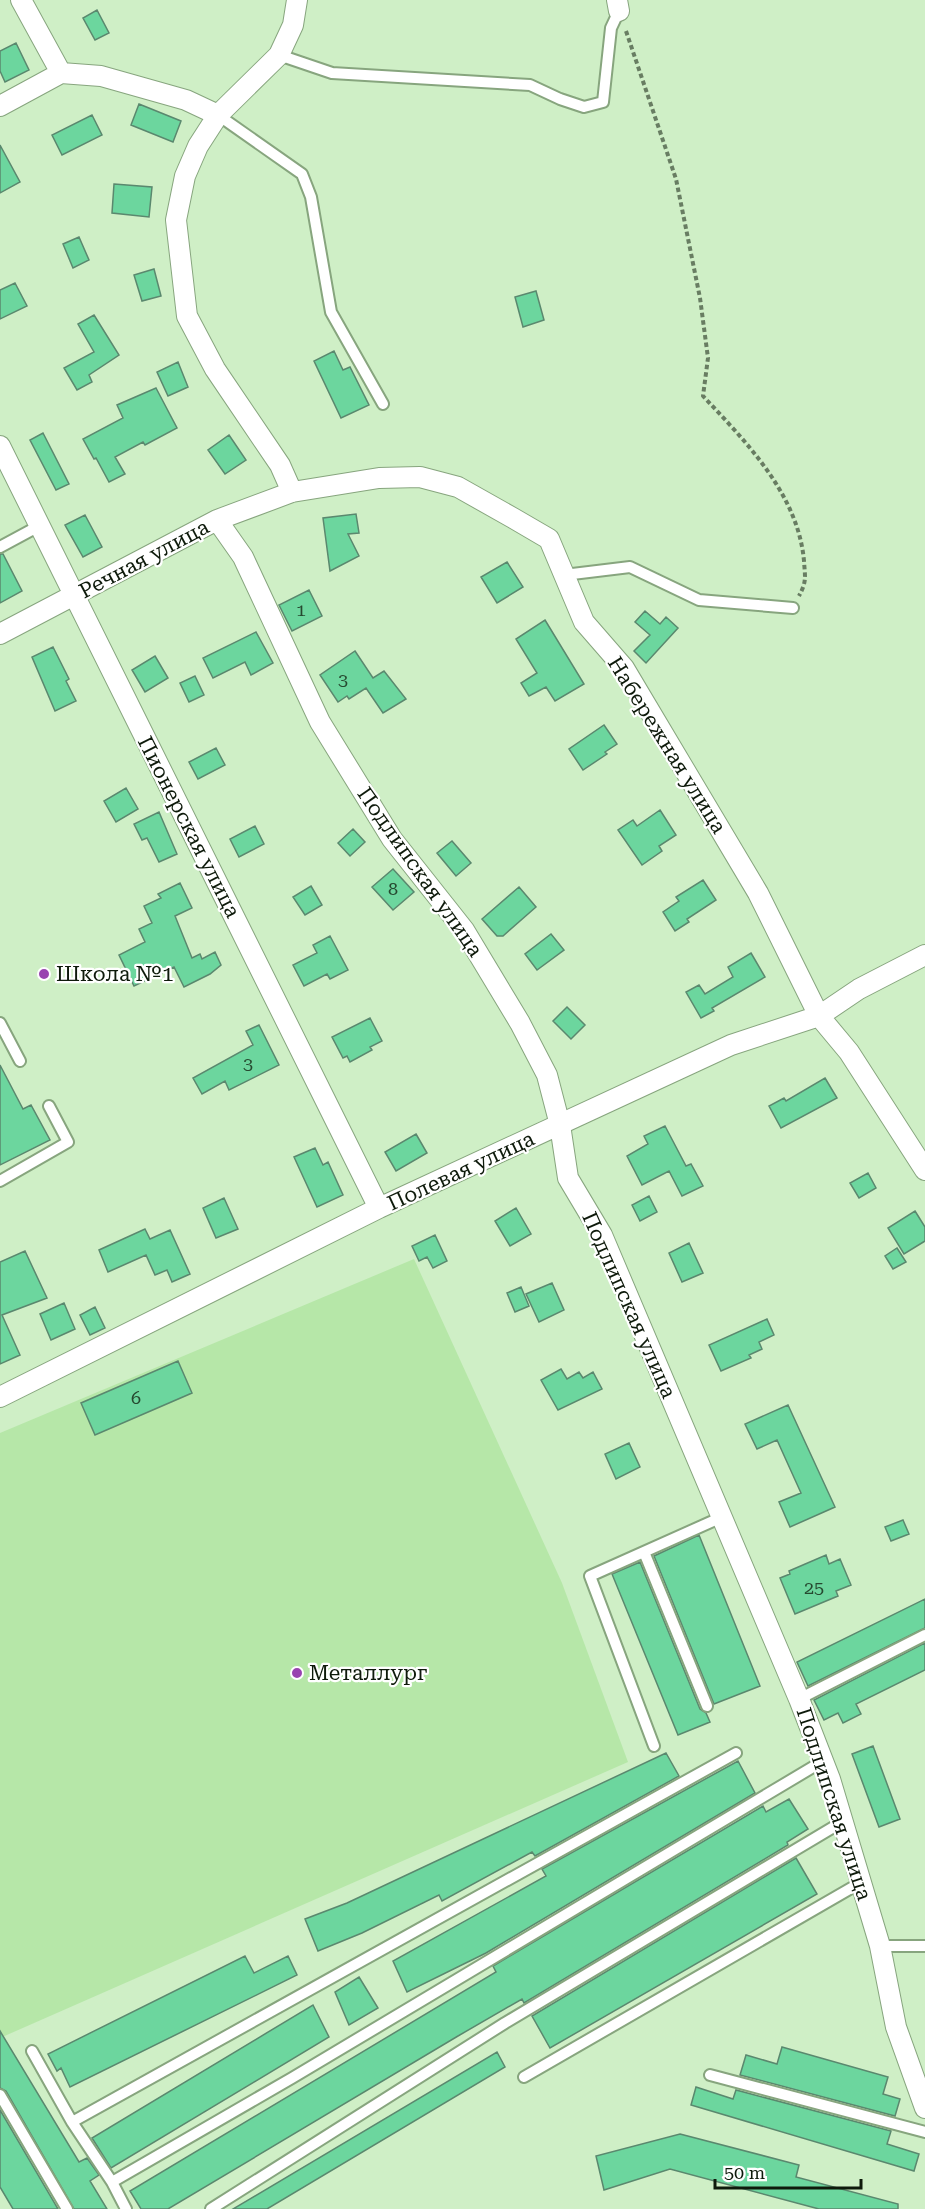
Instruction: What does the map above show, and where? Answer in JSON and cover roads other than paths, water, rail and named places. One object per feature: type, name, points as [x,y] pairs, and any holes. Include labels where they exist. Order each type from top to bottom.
[{"type":"street","points":[[21,0],[61,74]]},
{"type":"street","points":[[292,492],[280,465],[215,369],[187,316],[176,220],[185,176],[198,146],[218,115],[279,55],[292,25],[297,0]]},
{"type":"street","points":[[0,106],[61,74],[101,76],[186,100],[218,115]]},
{"type":"street","name":"Пионерская улица","points":[[0,446],[379,1208]]},
{"type":"street","name":"Набережная улица","points":[[292,492],[379,478],[420,477],[458,487],[549,539],[584,622],[624,668],[758,893],[819,1016],[849,1052],[925,1170]]},
{"type":"street","name":"Речная улица","points":[[0,634],[217,520],[292,492]]},
{"type":"street","name":"Подлипская улица","points":[[217,520],[243,557],[320,722],[392,839],[464,930],[520,1023],[547,1075],[560,1125],[568,1178],[602,1235],[799,1699],[823,1761],[880,1946],[896,2027],[925,2108]]},
{"type":"street","name":"Полевая улица","points":[[0,1398],[379,1208],[731,1045],[819,1016],[859,989],[925,955]]},
{"type":"lane","points":[[279,55],[332,73],[530,85],[584,107],[603,102],[611,28],[618,5]]},
{"type":"lane","points":[[218,115],[302,174],[311,198],[331,312],[383,404]]},
{"type":"lane","points":[[0,547],[39,526]]},
{"type":"lane","points":[[564,575],[630,567],[699,600],[793,608]]},
{"type":"lane","points":[[0,1023],[20,1061]]},
{"type":"lane","points":[[0,1181],[68,1142],[49,1106]]},
{"type":"lane","points":[[654,1746],[590,1576],[722,1517]]},
{"type":"lane","points":[[644,1552],[707,1706]]},
{"type":"lane","points":[[799,1699],[925,1635]]},
{"type":"lane","points":[[72,2122],[736,1753]]},
{"type":"lane","points":[[112,2182],[312,2066],[823,1761]]},
{"type":"lane","points":[[211,2209],[505,2023],[842,1822]]},
{"type":"lane","points":[[524,2077],[860,1883]]},
{"type":"lane","points":[[880,1946],[925,1946]]},
{"type":"lane","points":[[32,2051],[72,2122],[112,2182],[126,2209]]},
{"type":"lane","points":[[710,2075],[925,2132]]},
{"type":"lane","points":[[0,2095],[67,2209]]},
{"type":"place","name":"Школа №1","points":[[44,974]]},
{"type":"place","name":"Металлург","points":[[297,1673]]}]
